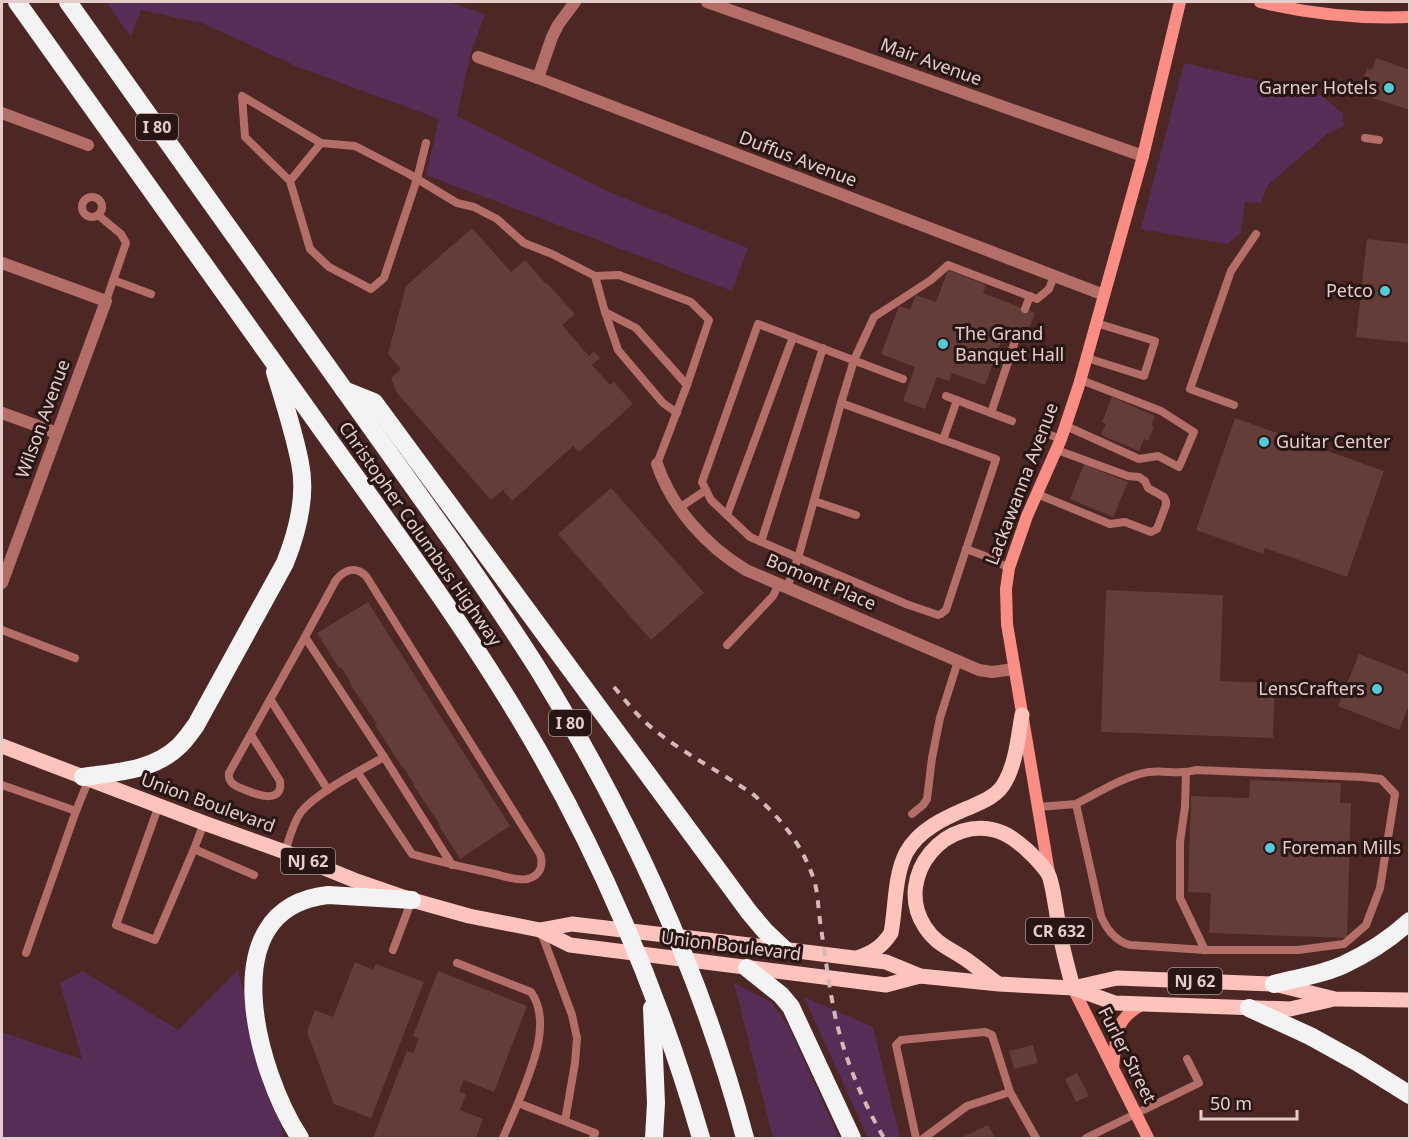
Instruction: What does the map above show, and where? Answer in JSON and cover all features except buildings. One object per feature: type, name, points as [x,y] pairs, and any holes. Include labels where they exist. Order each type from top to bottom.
[{"type":"highway","name":"Christopher Columbus Highway","points":[[17,2],[446,605],[522,722],[589,846],[618,909],[678,1064],[701,1138]]},
{"type":"highway","name":"Christopher Columbus Highway","points":[[68,2],[459,552],[512,628],[561,708],[607,789],[663,905],[710,1024],[745,1138]]},
{"type":"highway","points":[[86,778],[152,764],[177,748],[196,725],[285,563],[297,527],[301,475],[272,361]]},
{"type":"highway","points":[[344,390],[374,402],[749,912],[765,932],[785,950]]},
{"type":"highway","points":[[300,1138],[279,1101],[262,1050],[257,1023],[254,975],[257,953],[264,935],[281,913],[302,900],[314,896],[412,900]]},
{"type":"highway","points":[[1274,984],[1342,966],[1366,954],[1410,921]]},
{"type":"highway","points":[[742,967],[781,995],[791,1007],[852,1138]]},
{"type":"highway","points":[[651,991],[656,1103],[654,1138]]},
{"type":"highway","points":[[1249,1008],[1310,1036],[1410,1095]]},
{"type":"main road","points":[[854,958],[875,951],[891,933],[900,867],[917,837],[944,818],[988,798],[1005,783],[1012,766],[1022,715]]},
{"type":"main road","name":"Union Boulevard","points":[[2,746],[354,880],[469,916],[540,930],[570,945],[886,985],[920,976]]},
{"type":"main road","points":[[999,984],[963,957],[939,943],[926,928],[916,904],[915,888],[918,873],[931,851],[945,839],[965,830],[980,829],[996,831],[1014,839],[1049,873]]},
{"type":"main road","name":"Lackawanna Avenue","points":[[1049,873],[1072,988]]},
{"type":"main road","name":"Union Boulevard","points":[[540,930],[572,924],[886,962],[920,976],[999,984],[1072,988],[1117,978],[1274,984],[1335,999],[1410,1000]]},
{"type":"main road","name":"Union Boulevard","points":[[1072,988],[1115,1003],[1290,1009],[1335,999]]},
{"type":"street","points":[[538,78],[552,37],[575,2]]},
{"type":"street","name":"Mair Avenue","points":[[708,2],[1143,156]]},
{"type":"street","name":"Lackawanna Avenue","points":[[1049,873],[1006,614],[1009,568],[1027,516],[1061,438],[1081,380],[1143,156],[1180,2]]},
{"type":"street","points":[[1260,2],[1317,13],[1385,18],[1410,16]]},
{"type":"street","name":"Duffus Avenue","points":[[478,57],[1104,294]]},
{"type":"street","points":[[2,113],[88,145]]},
{"type":"street","points":[[2,262],[105,301]]},
{"type":"street","name":"Wilson Avenue","points":[[2,583],[5,563],[57,433],[105,301]]},
{"type":"street","points":[[2,413],[57,433]]},
{"type":"street","name":"Bomont Place","points":[[657,464],[662,479],[679,508],[721,553],[747,570],[979,670],[992,672],[1014,669]]},
{"type":"street","name":"Furler Street","points":[[1072,988],[1148,1138]]},
{"type":"street","points":[[1113,1068],[1120,1024],[1129,1012],[1143,1004]]},
{"type":"lane","points":[[426,143],[417,179],[384,278],[371,289],[329,267],[310,249],[291,181],[245,137],[242,96],[321,143],[355,146],[417,179],[457,203],[474,207],[497,219],[524,243],[596,276],[619,275],[691,302],[709,320],[677,414],[657,464]]},
{"type":"lane","points":[[1365,138],[1379,140]]},
{"type":"lane","points":[[291,181],[321,143]]},
{"type":"lane","points":[[98,214],[121,234],[126,243],[105,301]]},
{"type":"lane","points":[[1234,405],[1190,388],[1230,271],[1256,234]]},
{"type":"lane","points":[[727,645],[783,585],[798,558],[854,360],[874,317],[931,280],[948,265],[1037,299],[1049,289],[1054,276]]},
{"type":"lane","points":[[596,276],[618,350],[663,403],[677,414]]},
{"type":"lane","points":[[113,280],[151,294]]},
{"type":"lane","points":[[1025,309],[1030,296]]},
{"type":"lane","points":[[605,312],[636,328],[687,385]]},
{"type":"lane","points":[[1087,358],[1144,376],[1155,341],[1096,323]]},
{"type":"lane","points":[[841,403],[996,459],[946,610],[938,615],[906,604],[750,537],[711,500],[702,482],[758,324],[903,379]]},
{"type":"lane","points":[[727,515],[793,337]]},
{"type":"lane","points":[[991,413],[1015,341]]},
{"type":"lane","points":[[761,542],[823,348]]},
{"type":"lane","points":[[1040,431],[1139,459],[1158,456],[1179,467],[1194,432],[1161,411],[1081,380]]},
{"type":"lane","points":[[946,396],[1012,421]]},
{"type":"lane","points":[[943,440],[957,400]]},
{"type":"lane","points":[[1037,494],[1110,524],[1125,522],[1151,532],[1156,529],[1166,506],[1164,497],[1148,488],[1145,481],[1139,477],[1128,476],[1061,438]]},
{"type":"lane","points":[[679,508],[706,490]]},
{"type":"lane","points":[[814,501],[856,516]]},
{"type":"lane","points":[[966,549],[1009,568]]},
{"type":"lane","points":[[251,735],[280,781],[275,795],[260,796],[234,785],[229,773],[339,576],[350,570],[362,573],[540,854],[541,868],[536,876],[524,880],[412,854],[358,772]]},
{"type":"lane","points":[[2,630],[75,658]]},
{"type":"lane","points":[[305,637],[384,756],[452,865]]},
{"type":"lane","points":[[912,814],[927,799],[940,718],[958,661]]},
{"type":"lane","points":[[270,699],[328,790]]},
{"type":"lane","points":[[285,852],[299,814],[307,806],[328,790],[384,756]]},
{"type":"lane","points":[[1038,807],[1076,804],[1128,778],[1149,772],[1186,773],[1196,770],[1382,779],[1395,794],[1380,888],[1366,925],[1344,944],[1298,950],[1204,950],[1130,945],[1121,942],[1110,933],[1101,916],[1076,804]]},
{"type":"lane","points":[[1186,773],[1185,807],[1180,842],[1180,898],[1204,950]]},
{"type":"lane","points":[[26,954],[86,778]]},
{"type":"lane","points":[[2,785],[76,811]]},
{"type":"lane","points":[[159,805],[116,925],[155,940],[204,823]]},
{"type":"lane","points":[[194,849],[254,875]]},
{"type":"lane","points":[[393,950],[412,900]]},
{"type":"lane","points":[[540,930],[572,1015],[577,1038],[576,1063],[565,1121]]},
{"type":"lane","points":[[457,963],[531,992],[536,1001],[539,1018],[538,1046],[531,1070],[503,1138]]},
{"type":"lane","points":[[916,1138],[896,1044],[900,1041],[988,1032],[992,1035],[1010,1092],[1036,1138]]},
{"type":"lane","points":[[1086,1138],[1199,1083],[1187,1059]]},
{"type":"lane","points":[[924,1138],[967,1106],[1010,1092]]},
{"type":"lane","points":[[518,1103],[565,1121],[594,1136]]},
{"type":"shaded area","points":[[106,2],[449,2],[485,14],[470,56],[457,116],[609,192],[748,248],[732,291],[426,175],[439,119],[298,67],[202,23],[141,10],[131,37]]},
{"type":"shaded area","points":[[1184,63],[1322,96],[1342,113],[1344,126],[1327,134],[1267,186],[1261,203],[1245,202],[1241,233],[1227,244],[1141,229]]},
{"type":"shaded area","points":[[238,970],[284,1138],[2,1138],[2,1032],[82,1059],[60,983],[83,971],[178,1030]]},
{"type":"shaded area","points":[[734,983],[771,1002],[788,1025],[839,1138],[773,1138]]},
{"type":"shaded area","points":[[804,997],[873,1027],[900,1138],[868,1138]]},
{"type":"railway","points":[[614,687],[652,728],[754,795],[782,823],[797,844],[815,885],[829,983],[840,1036],[856,1081],[884,1138]]},
{"type":"place","name":"Garner Hotels","points":[[1389,88]]},
{"type":"place","name":"Petco","points":[[1385,291]]},
{"type":"place","name":"The Grand Banquet Hall","points":[[943,344]]},
{"type":"place","name":"Guitar Center","points":[[1264,442]]},
{"type":"place","name":"LensCrafters","points":[[1377,689]]},
{"type":"place","name":"Foreman Mills","points":[[1270,848]]}]
